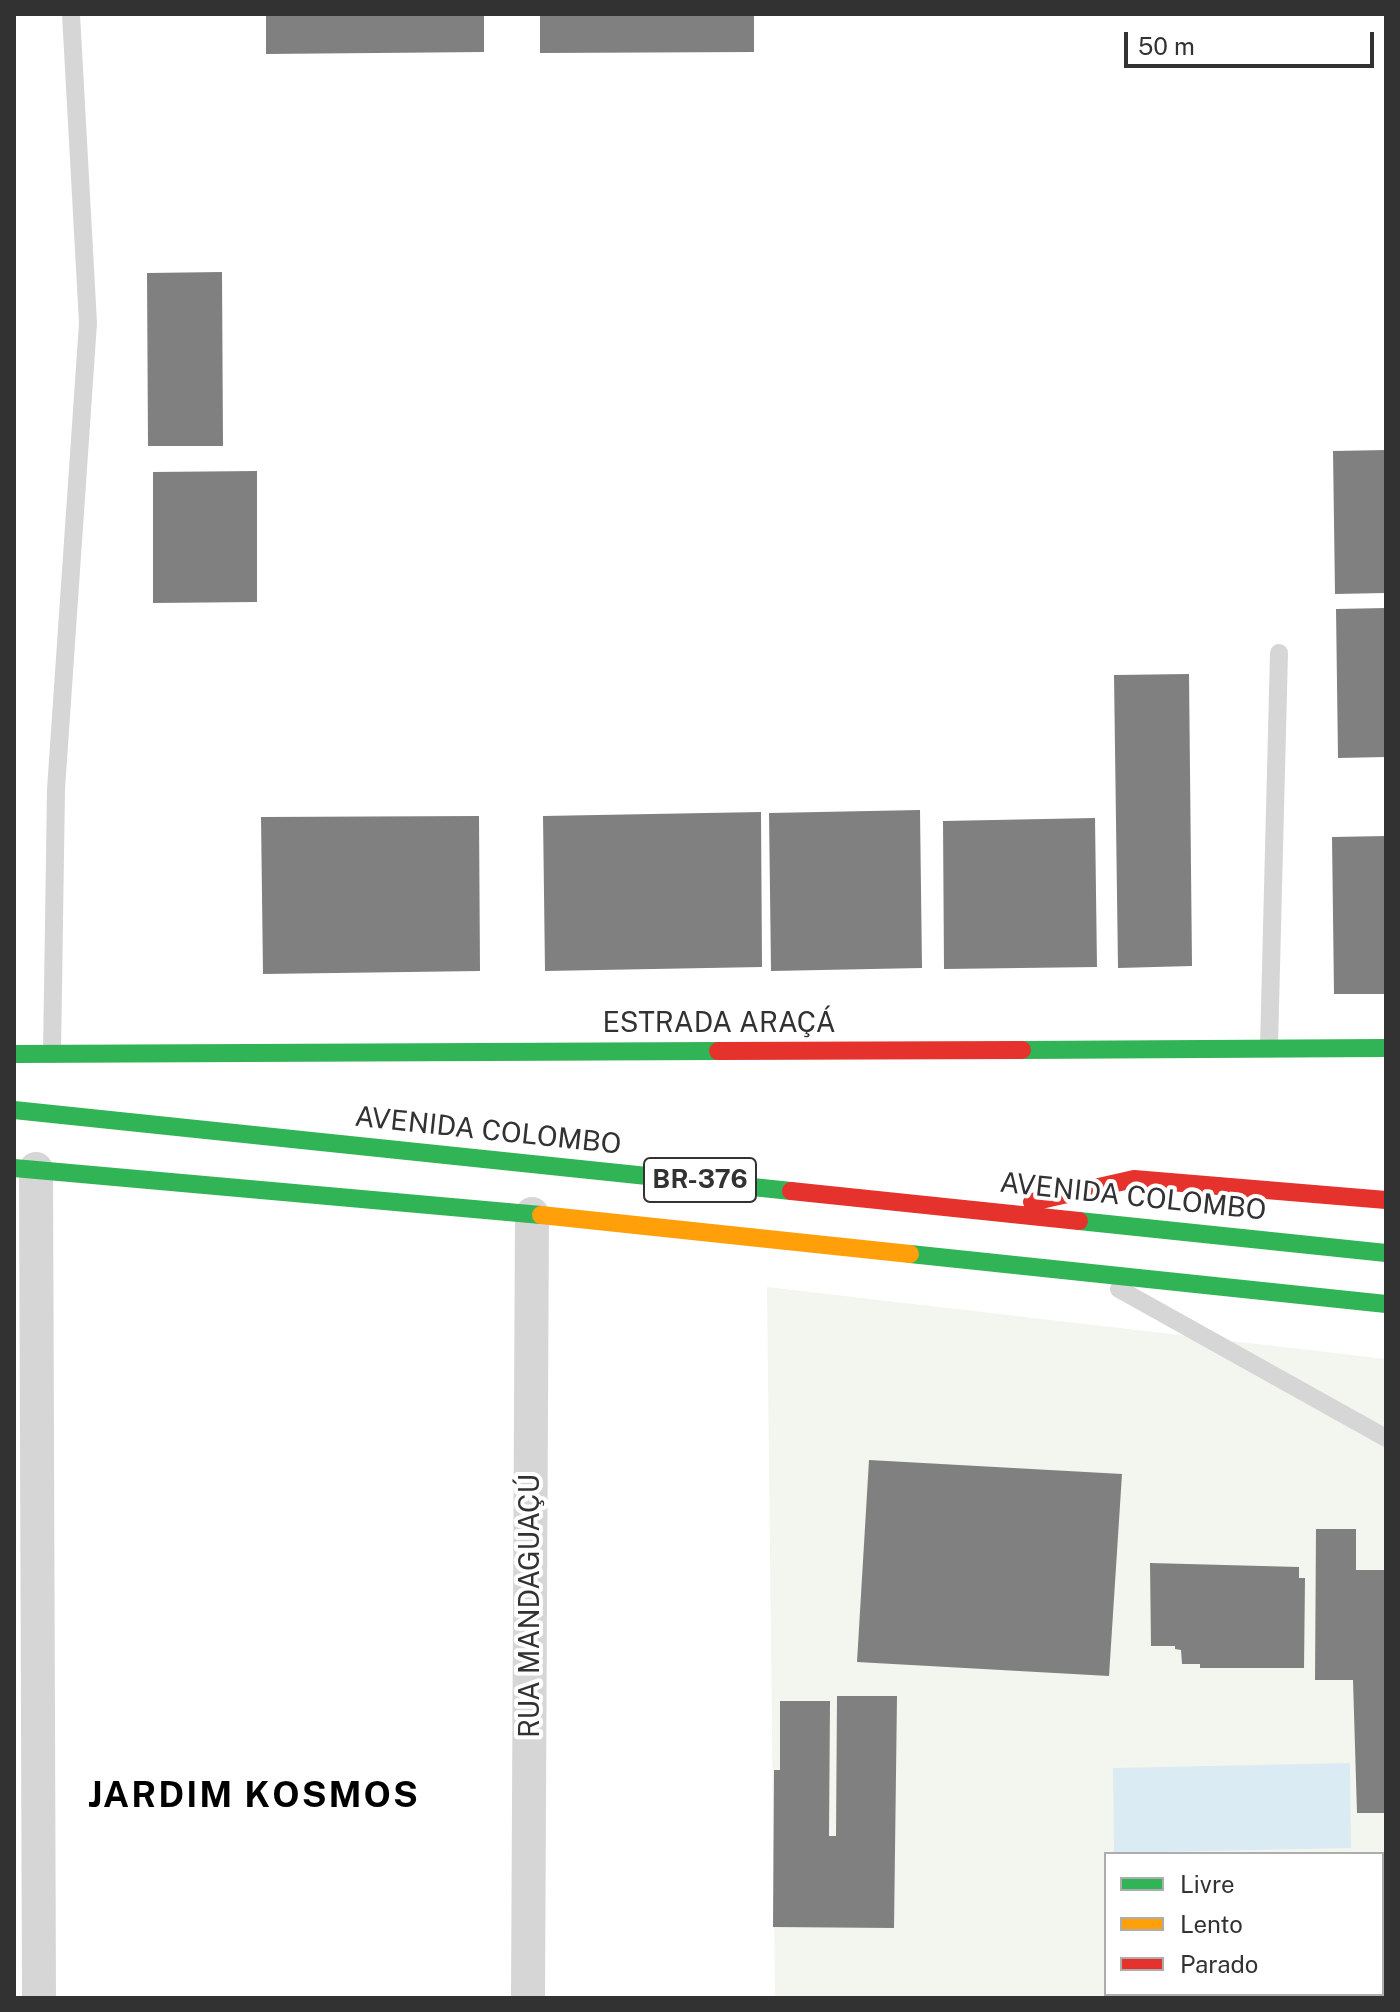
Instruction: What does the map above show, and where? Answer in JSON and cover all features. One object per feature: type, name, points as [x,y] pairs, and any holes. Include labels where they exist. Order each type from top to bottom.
[{"type":"main road","name":"ESTRADA ARAÇÁ","points":[[14,1054],[1269,1046],[1386,1048]]},
{"type":"main road","name":"AVENIDA COLOMBO","points":[[14,1110],[1386,1253]]},
{"type":"main road","name":"BR-376","points":[[25,1169],[532,1214],[1386,1304]]},
{"type":"main road","points":[[994,1210],[1134,1179],[1386,1200]]},
{"type":"street","points":[[25,1169],[39,1998]]},
{"type":"street","name":"RUA MANDAGUAÇÚ","points":[[528,1998],[532,1214]]},
{"type":"lane","points":[[52,1054],[56,789],[88,323],[71,14]]},
{"type":"lane","points":[[1269,1046],[1279,653]]},
{"type":"lane","points":[[1092,1274],[1386,1438]]},
{"type":"shaded area","points":[[767,1287],[1386,1359],[1386,1998],[775,1998]]},
{"type":"shaded area","points":[[1350,1763],[1351,1848],[1114,1852],[1113,1768]]},
{"type":"building","points":[[266,14],[484,14],[484,52],[266,54]]},
{"type":"building","points":[[540,14],[754,14],[754,52],[540,53]]},
{"type":"building","points":[[222,272],[223,446],[148,446],[147,273]]},
{"type":"building","points":[[1386,450],[1386,593],[1335,594],[1333,451]]},
{"type":"building","points":[[257,471],[257,602],[153,603],[153,472]]},
{"type":"building","points":[[1386,608],[1386,757],[1338,758],[1336,609]]},
{"type":"building","points":[[1189,674],[1192,966],[1118,968],[1114,675]]},
{"type":"building","points":[[920,810],[922,968],[771,971],[769,813]]},
{"type":"building","points":[[761,812],[762,967],[545,971],[543,816]]},
{"type":"building","points":[[479,816],[480,971],[263,974],[261,817]]},
{"type":"building","points":[[1095,818],[1097,967],[944,969],[943,821]]},
{"type":"building","points":[[1386,836],[1386,994],[1334,994],[1332,837]]},
{"type":"building","points":[[869,1460],[1122,1474],[1109,1676],[857,1662]]},
{"type":"building","points":[[1316,1529],[1356,1529],[1356,1570],[1386,1570],[1386,1813],[1357,1813],[1353,1680],[1315,1680]]},
{"type":"building","points":[[1150,1563],[1299,1567],[1299,1578],[1305,1578],[1304,1668],[1200,1668],[1200,1664],[1182,1664],[1181,1650],[1175,1649],[1175,1646],[1151,1646]]},
{"type":"building","points":[[837,1696],[897,1696],[894,1928],[773,1927],[774,1770],[780,1770],[780,1701],[830,1701],[829,1836],[836,1836]]},
{"type":"traffic: fast","points":[[1022,1050],[1386,1048]]},
{"type":"traffic: fast","points":[[14,1054],[718,1051]]},
{"type":"traffic: fast","points":[[14,1110],[791,1191]]},
{"type":"traffic: fast","points":[[14,1168],[541,1215]]},
{"type":"traffic: fast","points":[[1079,1221],[1386,1253]]},
{"type":"traffic: fast","points":[[910,1254],[1386,1304]]},
{"type":"traffic: slow","points":[[541,1215],[910,1254]]},
{"type":"traffic: jam","points":[[718,1051],[1022,1050]]},
{"type":"traffic: jam","points":[[1032,1202],[1134,1179],[1386,1200]]},
{"type":"traffic: jam","points":[[791,1191],[1079,1221]]},
{"type":"district","name":"JARDIM KOSMOS","points":[[254,1796]]}]
